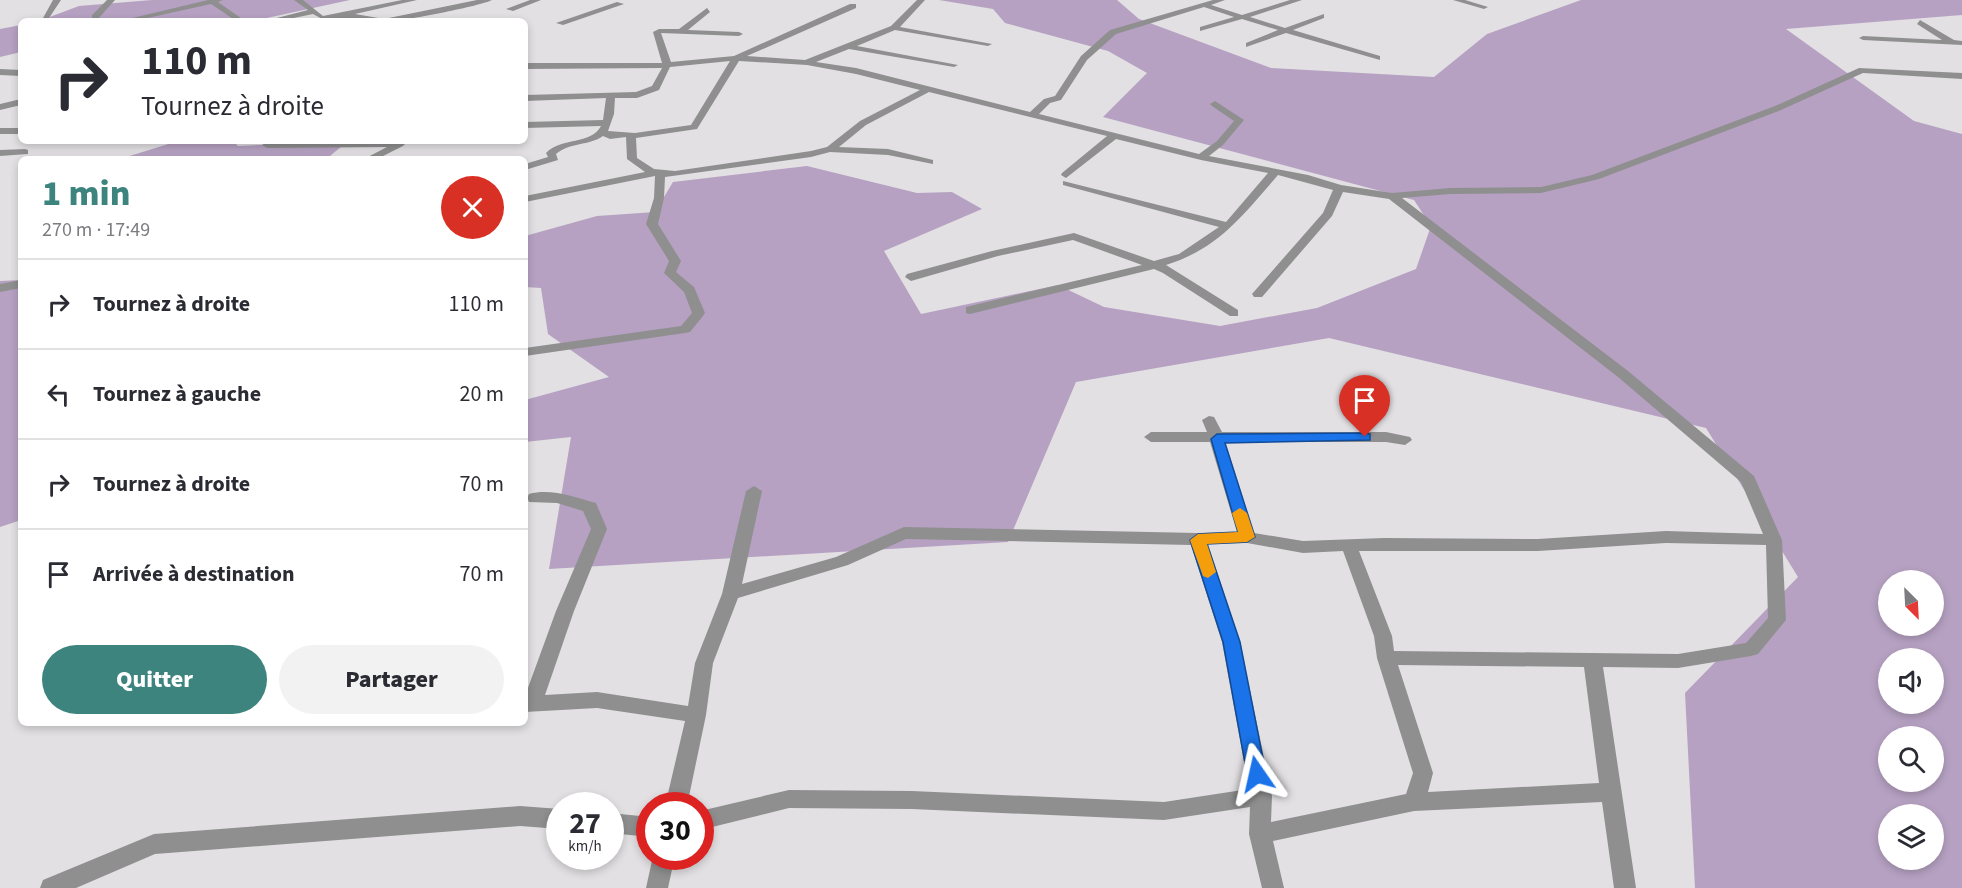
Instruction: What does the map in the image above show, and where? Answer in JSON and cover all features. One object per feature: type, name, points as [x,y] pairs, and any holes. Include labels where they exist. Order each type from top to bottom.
[{"type":"street","points":[[46,16],[57,0]]},
{"type":"street","points":[[95,17],[111,0]]},
{"type":"street","points":[[298,0],[326,18]]},
{"type":"street","points":[[330,18],[413,0]]},
{"type":"street","points":[[399,18],[488,0]]},
{"type":"street","points":[[510,9],[537,0]]},
{"type":"street","points":[[560,23],[620,4],[610,0]]},
{"type":"street","points":[[807,63],[894,28],[921,0]]},
{"type":"street","points":[[1032,115],[1047,101],[1058,98],[1084,58],[1113,32],[1221,0]]},
{"type":"street","points":[[1203,29],[1298,0]]},
{"type":"street","points":[[1457,0],[1484,7]]},
{"type":"street","points":[[138,18],[215,1],[237,18]]},
{"type":"street","points":[[1203,5],[1238,18],[1377,58]]},
{"type":"street","points":[[606,128],[609,136],[632,136],[694,127],[736,58],[853,6]]},
{"type":"street","points":[[682,31],[707,10]]},
{"type":"street","points":[[283,18],[315,11]]},
{"type":"street","points":[[343,14],[366,18]]},
{"type":"street","points":[[1249,45],[1321,16]]},
{"type":"street","points":[[1920,22],[1958,43],[1962,52]]},
{"type":"street","points":[[894,28],[988,44]]},
{"type":"street","points":[[528,98],[637,95],[656,88],[667,64],[661,41],[656,34],[665,30],[739,34]]},
{"type":"street","points":[[1863,38],[1958,43]]},
{"type":"street","points":[[851,47],[954,65]]},
{"type":"street","points":[[528,66],[667,64],[736,58],[807,63],[856,71],[1201,156],[1274,173],[1308,178],[1339,188],[1392,196],[1449,191],[1541,190],[1595,177],[1778,108],[1862,70],[1962,76]]},
{"type":"street","points":[[0,72],[18,72]]},
{"type":"street","points":[[830,148],[863,123],[928,89]]},
{"type":"street","points":[[528,165],[554,158],[551,153],[562,145],[593,140],[606,128],[612,112],[610,96]]},
{"type":"street","points":[[0,106],[18,103]]},
{"type":"street","points":[[1201,156],[1220,143],[1239,120],[1215,104]]},
{"type":"street","points":[[528,125],[606,128]]},
{"type":"street","points":[[0,131],[18,131]]},
{"type":"street","points":[[1114,135],[1066,179],[1228,226]]},
{"type":"street","points":[[632,136],[632,159],[658,174]]},
{"type":"street","points":[[267,145],[335,144]]},
{"type":"street","points":[[375,156],[401,144]]},
{"type":"street","points":[[528,199],[658,174],[706,170],[830,148],[888,152],[929,162]]},
{"type":"street","points":[[0,153],[25,152]]},
{"type":"street","points":[[970,310],[1152,266],[1183,256],[1228,226],[1274,173]]},
{"type":"street","points":[[528,352],[685,329],[699,314],[690,290],[670,273],[675,261],[652,224],[659,198],[658,174]]},
{"type":"street","points":[[1258,294],[1328,214],[1339,188]]},
{"type":"street","points":[[1386,658],[1678,661],[1751,649],[1777,620],[1773,540],[1748,480],[1623,374],[1392,196]]},
{"type":"street","points":[[911,277],[996,253],[1074,236],[1167,270],[1234,312]]},
{"type":"street","points":[[0,288],[18,285]]},
{"type":"street","points":[[1209,420],[1247,537]]},
{"type":"street","points":[[1151,437],[1217,439],[1386,437],[1406,440]]},
{"type":"street","points":[[679,792],[696,715],[704,663],[731,594],[754,491]]},
{"type":"street","points":[[535,498],[557,498],[590,507],[599,529],[529,704],[597,700],[696,715]]},
{"type":"street","points":[[731,594],[843,561],[904,533],[1198,540],[1247,537],[1303,547],[1538,545],[1666,537],[1773,540]]},
{"type":"street","points":[[1198,540],[1231,642],[1261,795],[1260,834],[1273,888]]},
{"type":"street","points":[[1349,546],[1383,636],[1386,658],[1423,773],[1413,802]]},
{"type":"street","points":[[1593,668],[1625,888]]},
{"type":"street","points":[[1260,834],[1413,802],[1610,792]]},
{"type":"street","points":[[714,818],[789,799],[912,800],[1164,811],[1261,795]]},
{"type":"street","points":[[51,888],[154,844],[520,816],[546,818]]},
{"type":"street","points":[[657,888],[661,870]]},
{"type":"shaded area","points":[[152,0],[350,0],[267,18],[47,18],[79,6]]},
{"type":"shaded area","points":[[939,0],[1117,0],[1139,19],[1271,68],[1434,77],[1487,34],[1581,0],[1962,0],[1962,15],[1786,29],[1914,121],[1962,134],[1962,888],[1695,888],[1685,693],[1798,577],[1706,428],[1329,338],[1076,382],[1008,542],[549,569],[571,437],[528,442],[528,399],[609,377],[548,334],[541,288],[528,287],[528,235],[597,216],[655,212],[673,182],[807,166],[917,193],[952,192],[982,209],[884,251],[921,314],[1058,285],[1104,307],[1220,326],[1317,308],[1416,269],[1431,226],[1414,200],[1103,117],[1147,73],[1108,51],[1005,23],[993,9]]},
{"type":"shaded area","points":[[18,26],[18,53],[0,57],[0,29]]},
{"type":"shaded area","points":[[168,144],[236,144],[238,146],[344,144],[330,156],[130,156]]},
{"type":"shaded area","points":[[18,280],[18,521],[0,527],[0,281]]},
{"type":"slow traffic","points":[[1208,572],[1198,540],[1247,537],[1240,513]]},
{"type":"route","points":[[1257,774],[1231,642],[1198,540],[1247,537],[1217,439],[1365,437]]}]
